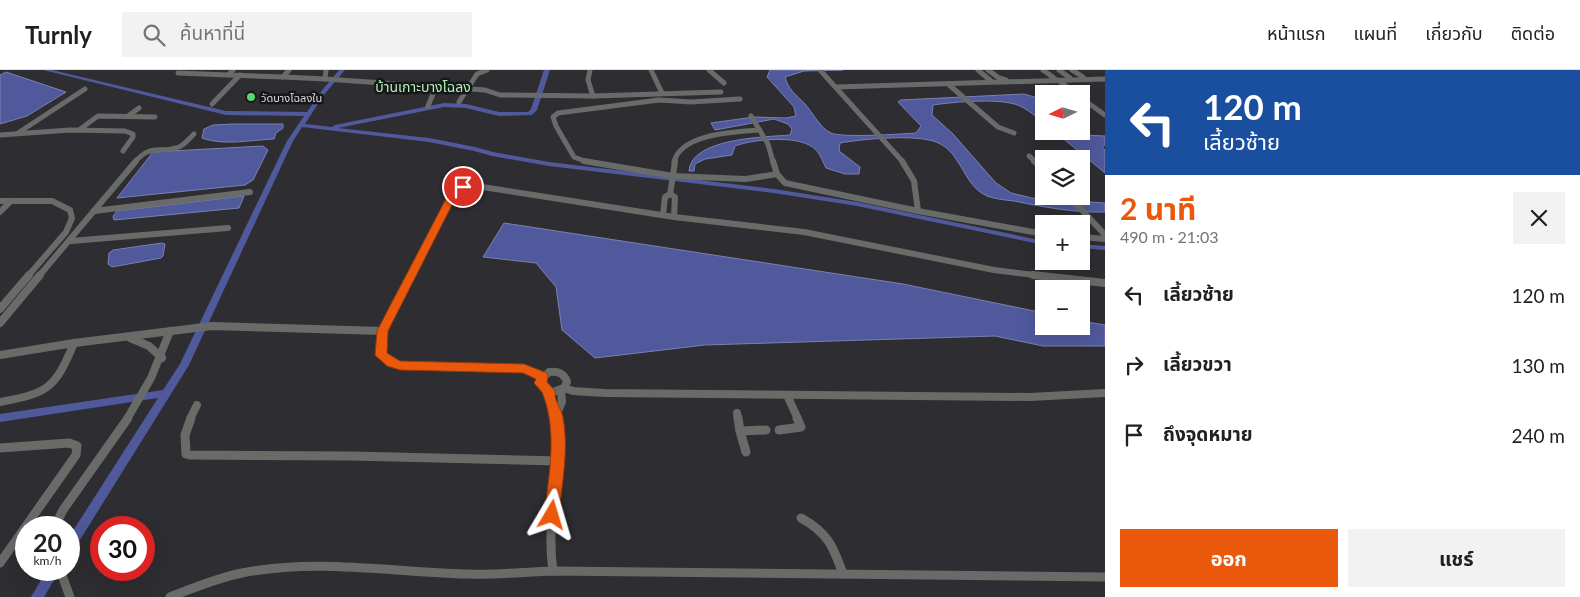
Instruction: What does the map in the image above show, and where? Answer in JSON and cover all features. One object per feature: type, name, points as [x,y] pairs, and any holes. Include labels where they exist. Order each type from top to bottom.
[{"type":"street","points":[[228,75],[233,70]]},
{"type":"street","points":[[283,77],[288,70]]},
{"type":"street","points":[[326,70],[326,79]]},
{"type":"street","points":[[459,102],[476,74],[487,70]]},
{"type":"street","points":[[590,70],[588,80],[594,96]]},
{"type":"street","points":[[651,70],[662,93]]},
{"type":"street","points":[[709,70],[724,83]]},
{"type":"street","points":[[821,70],[906,165],[915,180],[918,211]]},
{"type":"street","points":[[978,70],[991,82]]},
{"type":"street","points":[[988,70],[1002,80],[1105,78]]},
{"type":"street","points":[[1043,70],[1064,85]]},
{"type":"street","points":[[1059,70],[1070,78]]},
{"type":"street","points":[[1072,70],[1083,77]]},
{"type":"street","points":[[178,73],[343,80],[485,90],[500,95],[594,96],[721,92]]},
{"type":"street","points":[[212,104],[240,75]]},
{"type":"street","points":[[836,88],[1083,77],[1105,78]]},
{"type":"street","points":[[948,84],[967,103],[998,127],[1014,133]]},
{"type":"street","points":[[401,93],[406,85]]},
{"type":"street","points":[[428,106],[436,87]]},
{"type":"street","points":[[18,133],[86,88]]},
{"type":"street","points":[[740,98],[691,102],[655,101],[558,114],[553,117],[556,126],[576,159],[589,163],[673,177],[746,180],[777,174]]},
{"type":"street","points":[[1090,104],[1105,115]]},
{"type":"street","points":[[128,116],[139,108]]},
{"type":"street","points":[[79,130],[98,116],[156,117]]},
{"type":"street","points":[[751,116],[768,144],[777,174],[788,185],[1035,232]]},
{"type":"street","points":[[0,135],[79,130],[129,130],[133,137],[123,151]]},
{"type":"street","points":[[663,215],[665,198],[671,190],[675,160],[678,154],[705,138],[725,133],[761,133]]},
{"type":"street","points":[[0,141],[9,134]]},
{"type":"street","points":[[0,323],[145,152],[180,147],[194,134]]},
{"type":"street","points":[[1029,156],[1035,162]]},
{"type":"street","points":[[542,376],[524,369],[400,366],[381,355],[383,331],[452,195],[463,187],[476,186],[674,217],[804,232],[994,270],[1105,283]]},
{"type":"street","points":[[671,190],[675,197],[674,217]]},
{"type":"street","points":[[94,211],[250,192]]},
{"type":"street","points":[[0,201],[52,201],[70,210],[72,218],[66,232],[0,309]]},
{"type":"street","points":[[0,212],[12,201]]},
{"type":"street","points":[[1078,205],[1105,237]]},
{"type":"street","points":[[71,241],[228,228]]},
{"type":"street","points":[[1090,238],[1105,237]]},
{"type":"street","points":[[0,355],[74,343],[212,326],[383,331]]},
{"type":"street","points":[[60,516],[147,389],[162,358],[170,331]]},
{"type":"street","points":[[128,337],[148,346],[162,358]]},
{"type":"street","points":[[0,402],[34,396],[49,389],[54,385],[64,369],[74,343]]},
{"type":"street","points":[[552,571],[549,556],[549,534],[558,461],[556,416],[548,396],[548,391],[540,383],[542,376],[549,372],[561,373],[567,382],[563,389],[562,402],[556,416]]},
{"type":"street","points":[[548,391],[563,389],[605,393],[1030,397],[1105,393]]},
{"type":"street","points":[[779,430],[801,427],[787,394]]},
{"type":"street","points":[[197,404],[182,443],[186,454],[190,455],[352,456],[558,461]]},
{"type":"street","points":[[737,414],[746,452]]},
{"type":"street","points":[[740,431],[766,430]]},
{"type":"street","points":[[0,448],[69,443],[77,446],[76,455],[0,563]]},
{"type":"street","points":[[801,518],[820,528],[829,538],[843,574]]},
{"type":"street","points":[[170,597],[237,574],[255,570],[338,567],[468,574],[552,571],[1105,577]]},
{"type":"street","points":[[63,581],[70,597]]},
{"type":"water","points":[[770,70],[843,70],[804,71],[785,77],[790,88],[827,131],[847,135],[916,133],[921,126],[898,102],[901,100],[1024,94],[1035,97],[1035,116],[1014,104],[992,101],[933,105],[932,115],[953,134],[996,183],[1011,193],[1035,198],[1035,205],[997,199],[981,193],[972,184],[954,156],[947,149],[936,142],[916,138],[875,139],[840,143],[839,151],[860,167],[859,174],[845,174],[826,168],[816,150],[809,145],[777,139],[754,141],[735,146],[732,155],[705,159],[695,164],[694,171],[689,171],[693,160],[702,152],[715,146],[731,141],[790,135],[792,129],[788,124],[774,119],[715,130],[711,123],[754,117],[786,118],[796,116],[794,107],[767,77]]},
{"type":"water","points":[[6,72],[66,92],[27,116],[0,124],[0,75]]},
{"type":"water","points":[[283,124],[283,128],[276,133],[274,139],[219,142],[202,138],[204,129],[213,125]]},
{"type":"water","points":[[1090,135],[1105,136],[1105,145],[1102,147],[1105,150],[1105,173],[1090,161],[1090,150],[1077,150],[1065,140],[1090,140]]},
{"type":"water","points":[[263,146],[268,150],[253,180],[245,185],[117,198],[153,152]]},
{"type":"water","points":[[244,196],[239,208],[114,220],[113,216],[117,211]]},
{"type":"water","points":[[1090,202],[1105,203],[1105,212],[1059,209],[1036,205],[1090,205]]},
{"type":"water","points":[[504,223],[903,284],[1035,311],[1035,335],[1090,335],[1090,322],[1105,325],[1105,346],[1043,346],[995,336],[705,345],[595,358],[562,330],[556,287],[536,263],[483,257]]},
{"type":"water","points":[[165,244],[161,258],[112,267],[108,264],[109,253],[113,250]]},
{"type":"waterway","points":[[46,70],[226,113],[308,114]]},
{"type":"waterway","points":[[80,530],[184,365],[290,141],[321,95],[342,70]]},
{"type":"waterway","points":[[335,127],[444,105],[466,106],[499,114],[530,114],[534,110],[547,70]]},
{"type":"waterway","points":[[301,125],[429,140],[549,164],[774,191],[857,204],[1035,241]]},
{"type":"waterway","points":[[1090,247],[1105,248]]},
{"type":"waterway","points":[[0,418],[166,393]]},
{"type":"waterway","points":[[37,597],[47,581]]},
{"type":"place","name":"วัดบางโฉลงใน","points":[[251,97]]},
{"type":"district","name":"บ้านเกาะบางโฉลง","points":[[423,86]]},
{"type":"route","points":[[463,187],[452,195],[383,331],[380,348],[381,355],[400,366],[524,369],[542,376],[540,383],[548,391],[548,396],[556,416],[558,461],[552,515]]}]
